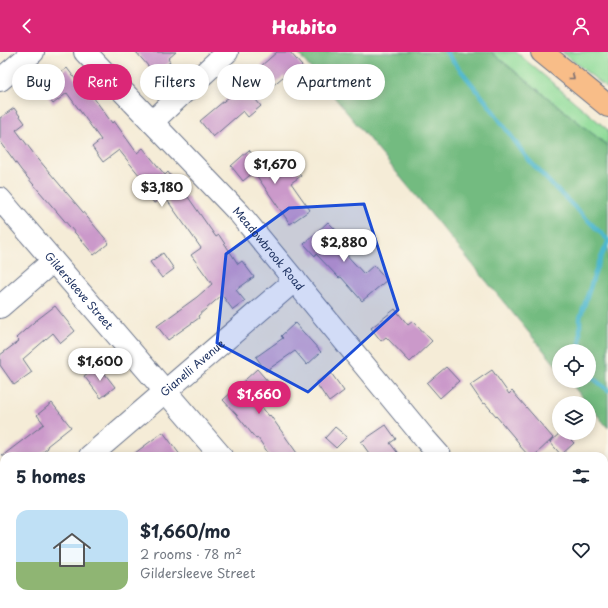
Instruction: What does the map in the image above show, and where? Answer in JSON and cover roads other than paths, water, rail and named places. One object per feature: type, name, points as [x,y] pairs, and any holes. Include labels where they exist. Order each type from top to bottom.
[{"type":"highway","points":[[542,52],[608,106]]},
{"type":"street","points":[[0,80],[33,52]]},
{"type":"street","name":"Meadowbrook Road","points":[[85,52],[240,214],[436,452]]},
{"type":"street","points":[[152,122],[227,52]]},
{"type":"street","name":"Gildersleeve Street","points":[[0,199],[218,452]]},
{"type":"street","points":[[0,307],[54,261]]},
{"type":"street","name":"Gianelli Avenue","points":[[95,452],[295,280]]},
{"type":"waterway","points":[[446,52],[488,104],[527,158],[608,240]]},
{"type":"waterway","points":[[580,344],[580,318],[597,267],[608,242]]},
{"type":"waterway","points":[[596,381],[608,390]]}]
